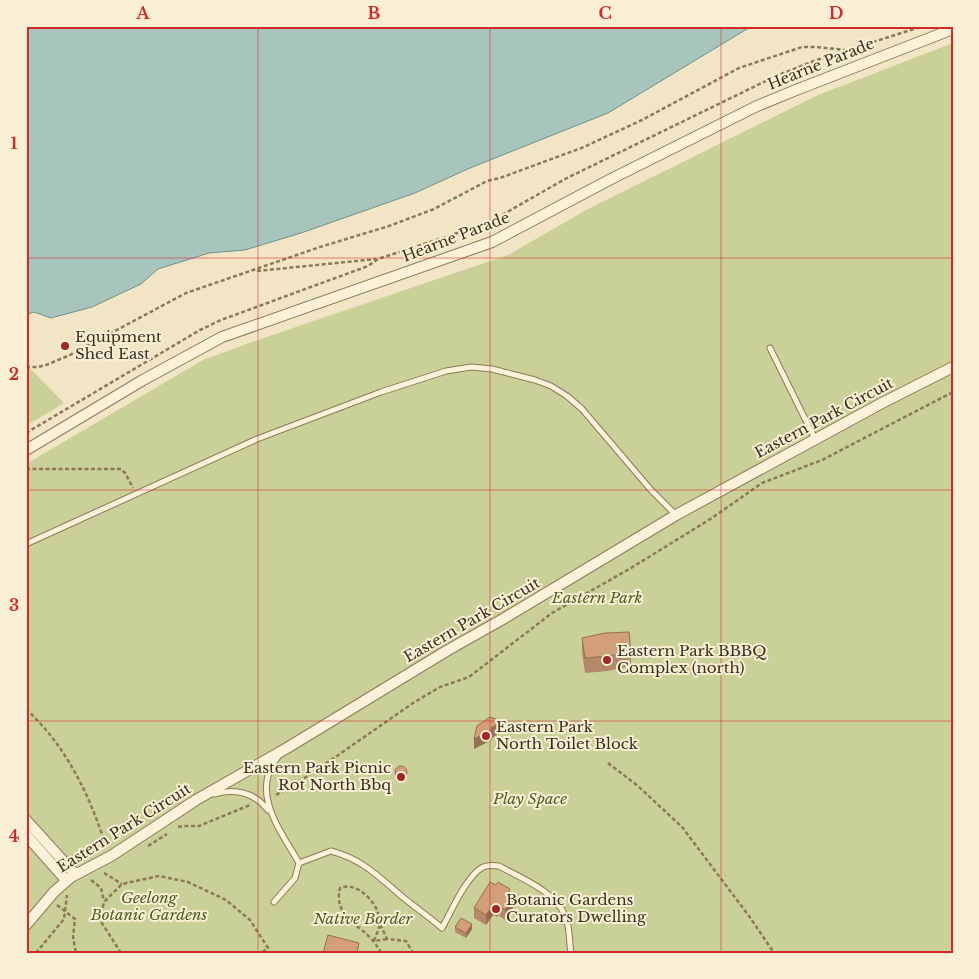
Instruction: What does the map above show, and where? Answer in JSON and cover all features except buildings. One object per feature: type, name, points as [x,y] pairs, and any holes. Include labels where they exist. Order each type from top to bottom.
[{"type":"street","name":"Hearne Parade","points":[[26,450],[150,376],[222,337],[492,242],[611,179],[757,106],[953,29]]},
{"type":"street","name":"Eastern Park Circuit","points":[[26,925],[66,880],[110,856],[196,800],[288,748],[448,650],[536,600],[676,515],[815,439],[953,368]]},
{"type":"street","points":[[26,820],[75,874]]},
{"type":"street","points":[[26,835],[66,880]]},
{"type":"lane","points":[[770,348],[815,439]]},
{"type":"lane","points":[[26,544],[257,438],[380,392],[446,371],[471,367],[492,368],[535,380],[551,386],[567,396],[582,410],[651,490],[676,515]]},
{"type":"lane","points":[[274,902],[295,878],[299,863],[273,816],[267,799],[266,787],[270,769],[279,756],[288,748]]},
{"type":"lane","points":[[196,800],[218,793],[239,791],[248,793],[260,801],[273,816]]},
{"type":"lane","points":[[299,863],[330,851],[359,861],[376,872],[442,928],[472,877],[482,868],[491,865],[498,866],[553,898],[562,908],[569,930],[571,953]]},
{"type":"path","points":[[253,271],[378,259],[481,226],[565,179],[800,66],[923,26]]},
{"type":"path","points":[[26,366],[38,367],[55,362],[186,293],[388,226],[434,209],[487,181],[584,147],[642,120],[739,68],[802,47],[817,46],[846,50]]},
{"type":"path","points":[[267,799],[311,774],[433,691],[469,677],[552,613],[631,568],[712,518],[762,483],[822,460],[953,392]]},
{"type":"path","points":[[26,469],[120,470],[125,473],[136,494]]},
{"type":"path","points":[[26,709],[53,737],[77,774],[110,856]]},
{"type":"path","points":[[608,763],[638,786],[682,827],[749,916],[774,953]]},
{"type":"path","points":[[176,828],[181,826],[202,826],[260,801]]},
{"type":"path","points":[[146,847],[170,832]]},
{"type":"path","points":[[108,869],[103,872],[122,884]]},
{"type":"path","points":[[96,875],[89,879],[101,888],[104,902],[100,920],[121,953]]},
{"type":"path","points":[[104,902],[122,884],[158,876],[188,882],[226,900],[250,920],[268,948],[262,953]]},
{"type":"path","points":[[381,953],[374,941],[347,918],[338,898],[340,888],[345,886],[353,887],[367,896],[376,908],[380,924],[387,939]]},
{"type":"path","points":[[36,953],[64,919],[69,892]]},
{"type":"path","points":[[47,900],[76,920],[73,937],[76,953]]},
{"type":"path","points":[[374,941],[380,924]]},
{"type":"path","points":[[374,941],[387,939],[406,941],[413,953]]},
{"type":"green space","name":"Eastern Park","points":[[953,43],[953,953],[26,953],[26,464],[203,360],[508,255],[588,209],[818,95]]},
{"type":"green space","points":[[26,364],[64,403],[26,426]]},
{"type":"water","points":[[26,26],[752,26],[608,113],[470,168],[415,193],[301,233],[245,250],[209,253],[158,269],[141,284],[92,307],[51,318],[34,312],[26,315]]},
{"type":"place","name":"Equipment Shed East","points":[[65,346]]},
{"type":"place","name":"Eastern Park BBBQ Complex (north)","points":[[607,660]]},
{"type":"place","name":"Eastern Park North Toilet Block","points":[[486,736]]},
{"type":"place","name":"Eastern Park Picnic Rot North Bbq","points":[[401,777]]},
{"type":"place","name":"Botanic Gardens Curators Dwelling","points":[[496,909]]},
{"type":"park label","name":"Play Space","points":[[530,799]]},
{"type":"park label","name":"Geelong Botanic Gardens","points":[[149,906]]},
{"type":"park label","name":"Native Border","points":[[363,919]]}]
